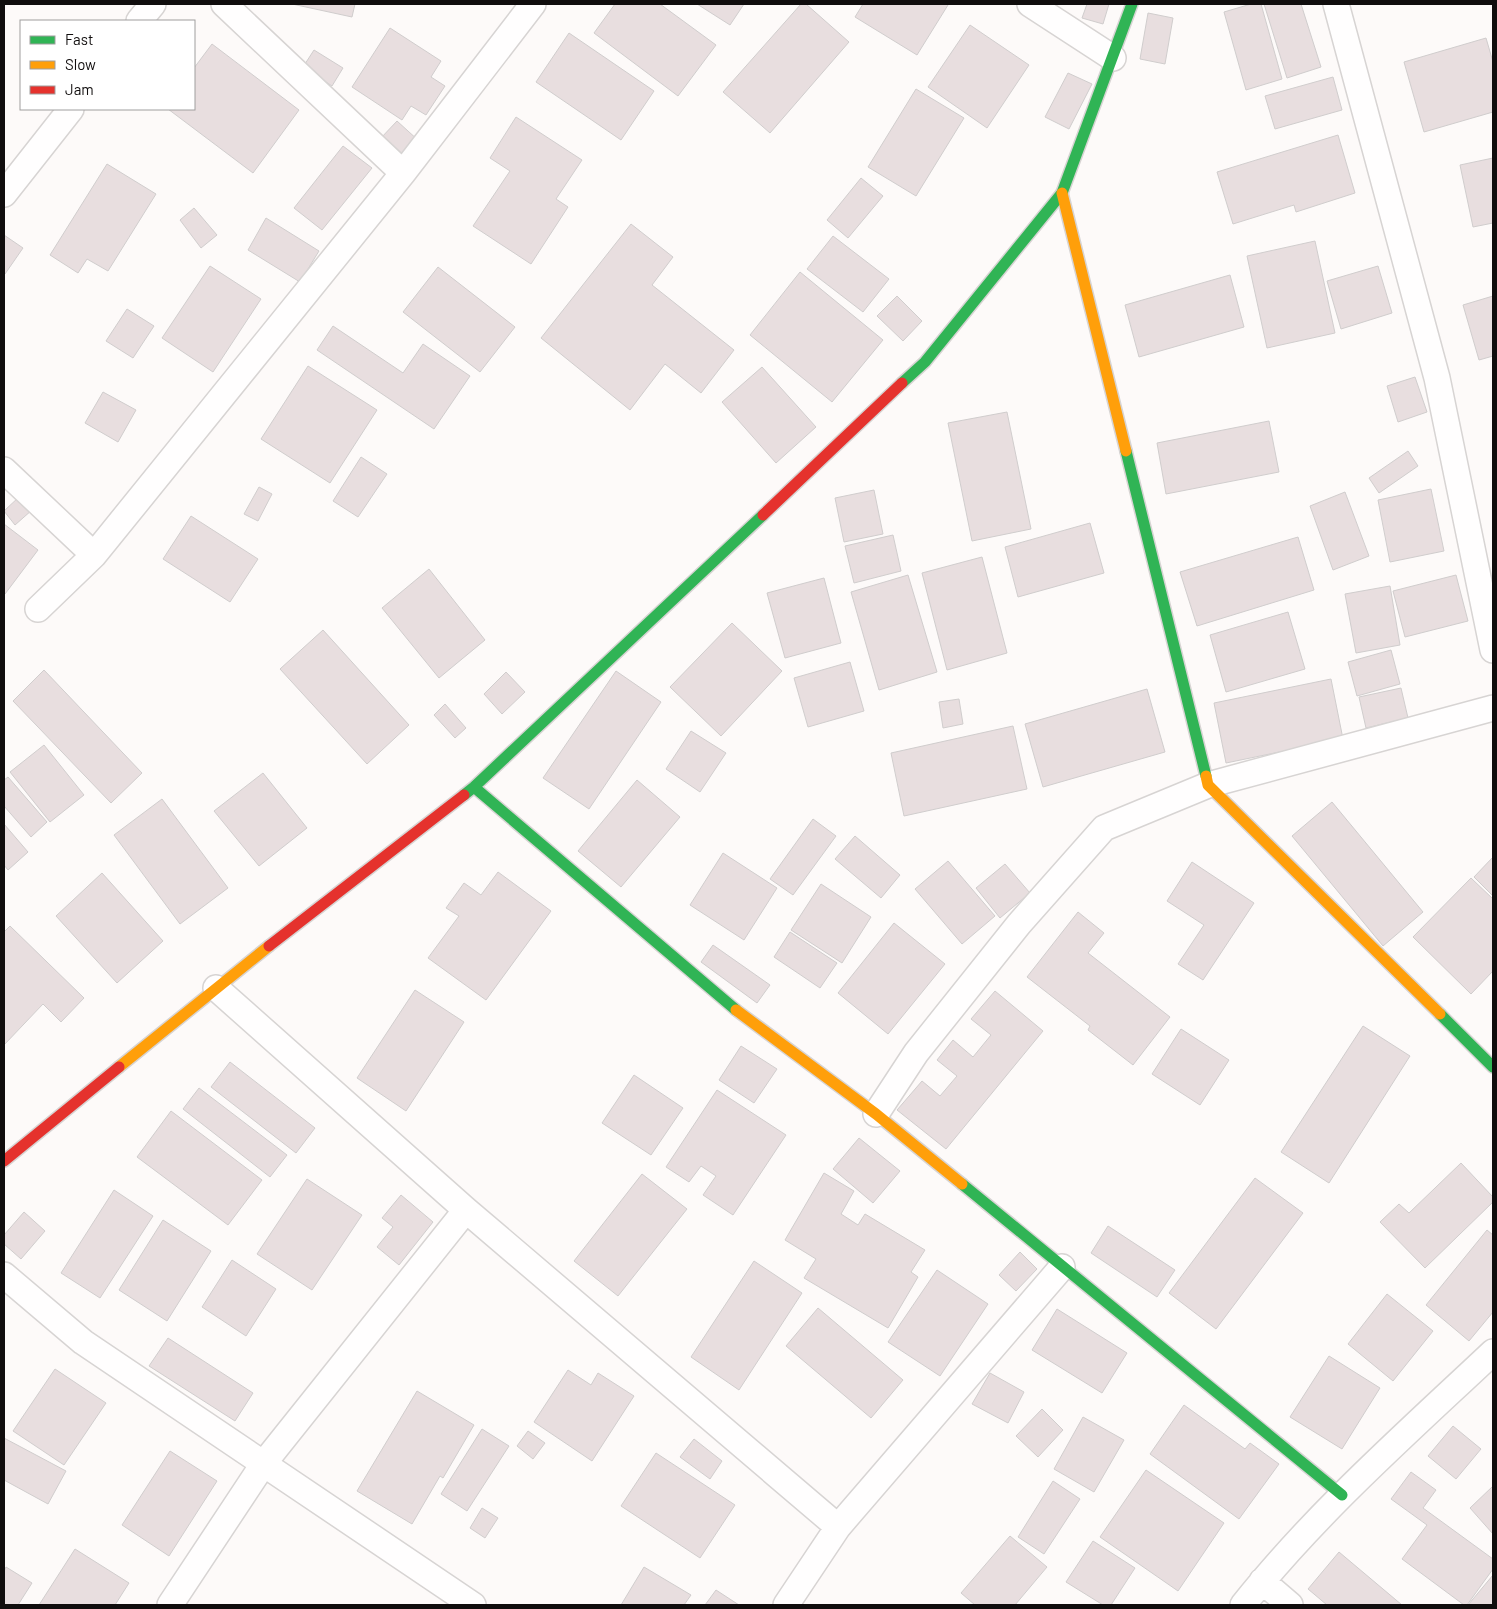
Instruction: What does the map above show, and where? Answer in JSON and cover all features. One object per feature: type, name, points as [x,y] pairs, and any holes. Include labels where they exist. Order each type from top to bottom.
[{"type":"street","points":[[140,20],[153,4]]},
{"type":"street","points":[[224,4],[403,173]]},
{"type":"street","points":[[38,609],[94,555],[403,173],[533,4]]},
{"type":"street","points":[[1030,4],[1113,58]]},
{"type":"street","points":[[4,1161],[216,988],[474,787],[925,362],[1062,193],[1132,4]]},
{"type":"street","points":[[1336,4],[1437,378],[1493,650]]},
{"type":"street","points":[[4,194],[70,110]]},
{"type":"street","points":[[1062,193],[1208,786],[1493,1068]]},
{"type":"street","points":[[4,470],[94,555]]},
{"type":"street","points":[[876,1114],[916,1053],[1019,924],[1104,828],[1208,786],[1493,708]]},
{"type":"street","points":[[474,787],[726,1003],[876,1114],[1342,1495]]},
{"type":"street","points":[[216,988],[466,1210],[838,1527]]},
{"type":"street","points":[[170,1605],[264,1463],[466,1210]]},
{"type":"street","points":[[786,1605],[838,1527],[1062,1267]]},
{"type":"street","points":[[4,1276],[83,1342],[473,1605]]},
{"type":"street","points":[[1243,1605],[1262,1580],[1342,1495],[1493,1352]]},
{"type":"street","points":[[1262,1580],[1290,1605]]},
{"type":"building","points":[[292,4],[355,4],[352,17]]},
{"type":"building","points":[[615,4],[660,4],[716,45],[678,96],[594,33]]},
{"type":"building","points":[[697,4],[744,4],[730,25]]},
{"type":"building","points":[[801,4],[806,4],[849,42],[770,133],[723,92]]},
{"type":"building","points":[[863,4],[948,5],[917,55],[855,17]]},
{"type":"building","points":[[1087,4],[1109,4],[1103,24],[1082,18]]},
{"type":"building","points":[[1251,4],[1261,4],[1282,79],[1246,90],[1224,12]]},
{"type":"building","points":[[1264,4],[1301,4],[1321,67],[1287,78]]},
{"type":"building","points":[[1148,13],[1173,18],[1165,64],[1140,59]]},
{"type":"building","points":[[970,25],[1029,65],[987,128],[928,87]]},
{"type":"building","points":[[390,28],[441,61],[431,77],[445,86],[426,115],[411,106],[402,120],[352,87]]},
{"type":"building","points":[[569,33],[654,91],[621,140],[536,82]]},
{"type":"building","points":[[1486,38],[1493,62],[1493,112],[1424,132],[1404,62]]},
{"type":"building","points":[[212,44],[299,110],[253,173],[169,110],[195,110],[195,67]]},
{"type":"building","points":[[314,50],[343,68],[332,86],[303,67]]},
{"type":"building","points":[[1068,73],[1092,84],[1069,129],[1045,117]]},
{"type":"building","points":[[1333,77],[1342,110],[1275,129],[1265,96]]},
{"type":"building","points":[[916,89],[964,118],[916,196],[868,167]]},
{"type":"building","points":[[516,117],[582,160],[556,199],[568,207],[531,264],[473,226],[510,171],[490,158]]},
{"type":"building","points":[[397,121],[419,141],[402,160],[380,139]]},
{"type":"building","points":[[1338,135],[1355,193],[1296,212],[1294,205],[1233,224],[1217,172]]},
{"type":"building","points":[[343,146],[372,168],[322,230],[294,208]]},
{"type":"building","points":[[1493,158],[1493,223],[1473,227],[1460,165]]},
{"type":"building","points":[[107,164],[156,194],[108,271],[87,259],[78,273],[50,255]]},
{"type":"building","points":[[861,178],[883,196],[848,238],[827,220]]},
{"type":"building","points":[[194,208],[217,235],[201,248],[180,220]]},
{"type":"building","points":[[266,218],[319,251],[300,282],[248,250]]},
{"type":"building","points":[[631,224],[673,257],[652,285],[734,350],[701,393],[665,364],[630,410],[541,338]]},
{"type":"building","points":[[4,235],[23,248],[5,274],[4,273]]},
{"type":"building","points":[[833,236],[889,279],[863,312],[807,269]]},
{"type":"building","points":[[1315,241],[1335,333],[1267,348],[1247,256]]},
{"type":"building","points":[[210,266],[261,299],[213,372],[162,338]]},
{"type":"building","points":[[1378,266],[1392,313],[1341,329],[1327,281]]},
{"type":"building","points":[[438,267],[515,327],[480,372],[403,312]]},
{"type":"building","points":[[800,272],[883,340],[832,402],[750,335]]},
{"type":"building","points":[[1230,275],[1244,327],[1139,357],[1125,305]]},
{"type":"building","points":[[897,296],[922,321],[903,341],[877,316]]},
{"type":"building","points":[[1493,296],[1493,356],[1479,360],[1463,305]]},
{"type":"building","points":[[127,309],[154,326],[133,358],[106,341]]},
{"type":"building","points":[[333,326],[403,373],[423,344],[470,376],[434,429],[317,350]]},
{"type":"building","points":[[308,366],[377,410],[330,483],[261,439]]},
{"type":"building","points":[[762,367],[816,427],[776,463],[722,402]]},
{"type":"building","points":[[1415,377],[1427,412],[1398,422],[1387,386]]},
{"type":"building","points":[[103,392],[136,410],[118,442],[85,423]]},
{"type":"building","points":[[1007,412],[1031,529],[972,541],[948,423]]},
{"type":"building","points":[[1269,421],[1279,472],[1166,494],[1157,443]]},
{"type":"building","points":[[1408,451],[1418,466],[1379,493],[1369,478]]},
{"type":"building","points":[[361,457],[387,474],[358,517],[333,501]]},
{"type":"building","points":[[259,487],[272,494],[258,521],[244,514]]},
{"type":"building","points":[[1431,489],[1444,551],[1390,562],[1378,500]]},
{"type":"building","points":[[874,490],[883,534],[844,542],[835,498]]},
{"type":"building","points":[[1345,492],[1369,556],[1333,570],[1310,506]]},
{"type":"building","points":[[20,496],[32,510],[15,525],[4,511]]},
{"type":"building","points":[[191,516],[258,559],[230,602],[163,559]]},
{"type":"building","points":[[1090,523],[1104,573],[1018,597],[1005,547]]},
{"type":"building","points":[[4,524],[38,550],[5,594],[4,593]]},
{"type":"building","points":[[893,535],[901,571],[854,583],[845,546]]},
{"type":"building","points":[[1298,537],[1314,590],[1197,626],[1180,572]]},
{"type":"building","points":[[982,557],[1007,653],[947,670],[922,573]]},
{"type":"building","points":[[429,569],[485,640],[439,678],[382,608]]},
{"type":"building","points":[[908,575],[937,672],[879,690],[851,592]]},
{"type":"building","points":[[1456,575],[1468,621],[1405,637],[1393,591]]},
{"type":"building","points":[[824,578],[841,643],[785,658],[767,593]]},
{"type":"building","points":[[1390,586],[1400,645],[1356,653],[1345,594]]},
{"type":"building","points":[[1288,612],[1305,669],[1226,692],[1210,635]]},
{"type":"building","points":[[732,623],[782,671],[721,736],[670,687]]},
{"type":"building","points":[[323,630],[409,725],[367,764],[280,669]]},
{"type":"building","points":[[1391,650],[1400,684],[1357,696],[1348,662]]},
{"type":"building","points":[[850,662],[864,711],[808,727],[794,678]]},
{"type":"building","points":[[44,670],[142,773],[111,803],[13,701]]},
{"type":"building","points":[[616,671],[661,702],[589,809],[543,778]]},
{"type":"building","points":[[506,672],[525,692],[502,714],[484,694]]},
{"type":"building","points":[[1331,679],[1343,739],[1226,763],[1214,703]]},
{"type":"building","points":[[1401,688],[1408,718],[1366,728],[1359,697]]},
{"type":"building","points":[[1147,689],[1165,752],[1043,787],[1025,724]]},
{"type":"building","points":[[959,699],[963,724],[943,728],[939,702]]},
{"type":"building","points":[[445,704],[466,728],[455,738],[434,715]]},
{"type":"building","points":[[1013,726],[1027,789],[904,816],[891,753]]},
{"type":"building","points":[[691,731],[726,753],[700,792],[666,769]]},
{"type":"building","points":[[44,745],[84,795],[50,822],[10,772]]},
{"type":"building","points":[[263,773],[307,828],[259,866],[214,811]]},
{"type":"building","points":[[8,777],[47,822],[31,837],[4,806],[4,780]]},
{"type":"building","points":[[637,780],[680,817],[621,887],[578,851]]},
{"type":"building","points":[[162,799],[228,888],[180,924],[114,835]]},
{"type":"building","points":[[1332,802],[1423,912],[1383,946],[1292,836]]},
{"type":"building","points":[[813,819],[836,836],[793,895],[770,879]]},
{"type":"building","points":[[4,824],[28,852],[8,870],[4,865]]},
{"type":"building","points":[[855,836],[900,875],[881,898],[835,859]]},
{"type":"building","points":[[723,853],[777,888],[744,940],[690,905]]},
{"type":"building","points":[[1493,857],[1493,896],[1474,877]]},
{"type":"building","points":[[948,861],[995,916],[962,944],[915,889]]},
{"type":"building","points":[[1192,862],[1254,903],[1203,980],[1178,964],[1204,925],[1167,901]]},
{"type":"building","points":[[1005,864],[1030,893],[1000,918],[976,888]]},
{"type":"building","points":[[498,872],[551,911],[486,1000],[428,958],[459,916],[446,908],[464,883],[481,895]]},
{"type":"building","points":[[102,873],[163,941],[117,983],[56,916]]},
{"type":"building","points":[[1471,878],[1493,899],[1493,971],[1471,994],[1413,937]]},
{"type":"building","points":[[821,884],[871,917],[842,963],[791,930]]},
{"type":"building","points":[[1078,912],[1104,933],[1088,953],[1170,1017],[1133,1065],[1088,1030],[1090,1026],[1027,977]]},
{"type":"building","points":[[894,923],[945,964],[888,1034],[838,993]]},
{"type":"building","points":[[10,926],[84,998],[61,1022],[43,1004],[4,1045],[4,932]]},
{"type":"building","points":[[790,932],[837,963],[820,988],[774,957]]},
{"type":"building","points":[[713,945],[770,985],[757,1003],[701,962]]},
{"type":"building","points":[[415,990],[464,1022],[406,1111],[357,1078]]},
{"type":"building","points":[[995,991],[1043,1031],[946,1149],[897,1110],[922,1081],[940,1096],[957,1076],[937,1060],[953,1040],[973,1057],[991,1035],[971,1019]]},
{"type":"building","points":[[1363,1026],[1410,1056],[1329,1183],[1281,1152]]},
{"type":"building","points":[[1181,1029],[1229,1060],[1200,1105],[1152,1074]]},
{"type":"building","points":[[741,1046],[777,1069],[754,1103],[719,1080]]},
{"type":"building","points":[[230,1062],[315,1128],[296,1153],[211,1087]]},
{"type":"building","points":[[634,1075],[683,1108],[651,1155],[602,1123]]},
{"type":"building","points":[[199,1088],[287,1155],[270,1177],[183,1109]]},
{"type":"building","points":[[717,1090],[786,1135],[733,1215],[703,1195],[716,1176],[701,1166],[689,1182],[666,1167]]},
{"type":"building","points":[[171,1111],[262,1180],[228,1225],[137,1157]]},
{"type":"building","points":[[859,1138],[900,1171],[873,1203],[833,1169]]},
{"type":"building","points":[[1461,1163],[1493,1197],[1493,1202],[1425,1268],[1380,1222],[1399,1204],[1409,1213]]},
{"type":"building","points":[[824,1173],[854,1191],[841,1214],[858,1225],[865,1214],[925,1250],[911,1272],[918,1277],[888,1328],[804,1278],[816,1259],[785,1240]]},
{"type":"building","points":[[642,1174],[687,1209],[618,1296],[574,1261]]},
{"type":"building","points":[[1255,1178],[1303,1213],[1216,1329],[1169,1293]]},
{"type":"building","points":[[307,1179],[362,1215],[312,1290],[257,1254]]},
{"type":"building","points":[[114,1190],[153,1216],[100,1298],[61,1273]]},
{"type":"building","points":[[401,1195],[433,1222],[399,1265],[377,1247],[393,1227],[382,1218]]},
{"type":"building","points":[[24,1212],[45,1231],[21,1259],[4,1244],[4,1235]]},
{"type":"building","points":[[163,1220],[211,1251],[167,1321],[119,1290]]},
{"type":"building","points":[[1108,1226],[1175,1270],[1157,1297],[1091,1253]]},
{"type":"building","points":[[1487,1230],[1493,1235],[1493,1312],[1469,1341],[1426,1305]]},
{"type":"building","points":[[1020,1252],[1037,1269],[1016,1291],[999,1275]]},
{"type":"building","points":[[232,1260],[276,1289],[246,1336],[202,1307]]},
{"type":"building","points":[[754,1261],[802,1293],[739,1390],[691,1357]]},
{"type":"building","points":[[937,1270],[988,1304],[940,1376],[888,1342]]},
{"type":"building","points":[[1387,1294],[1433,1331],[1393,1381],[1348,1344]]},
{"type":"building","points":[[818,1308],[903,1380],[871,1418],[786,1346]]},
{"type":"building","points":[[1057,1309],[1127,1353],[1102,1393],[1032,1350]]},
{"type":"building","points":[[168,1338],[253,1393],[235,1421],[149,1366]]},
{"type":"building","points":[[1329,1356],[1380,1388],[1342,1449],[1290,1417]]},
{"type":"building","points":[[55,1369],[106,1403],[64,1465],[13,1431]]},
{"type":"building","points":[[568,1370],[591,1385],[598,1373],[634,1396],[592,1461],[534,1422]]},
{"type":"building","points":[[990,1373],[1024,1392],[1008,1423],[972,1404]]},
{"type":"building","points":[[417,1391],[474,1425],[443,1478],[440,1476],[412,1524],[357,1491]]},
{"type":"building","points":[[1184,1405],[1245,1449],[1250,1443],[1279,1464],[1239,1519],[1150,1454]]},
{"type":"building","points":[[1042,1409],[1063,1430],[1038,1457],[1016,1436]]},
{"type":"building","points":[[1083,1417],[1124,1440],[1094,1492],[1054,1469]]},
{"type":"building","points":[[1453,1426],[1481,1449],[1456,1479],[1428,1456]]},
{"type":"building","points":[[482,1429],[509,1446],[467,1511],[441,1494]]},
{"type":"building","points":[[528,1431],[545,1443],[533,1459],[517,1446]]},
{"type":"building","points":[[4,1438],[66,1471],[48,1504],[4,1480]]},
{"type":"building","points":[[694,1439],[722,1461],[710,1479],[680,1457]]},
{"type":"building","points":[[170,1451],[217,1481],[169,1556],[122,1525]]},
{"type":"building","points":[[656,1453],[735,1505],[700,1558],[621,1506]]},
{"type":"building","points":[[1146,1470],[1224,1523],[1178,1591],[1100,1537]]},
{"type":"building","points":[[1411,1472],[1436,1490],[1423,1508],[1493,1559],[1493,1569],[1467,1605],[1464,1605],[1402,1559],[1427,1525],[1391,1499]]},
{"type":"building","points":[[1053,1481],[1080,1499],[1044,1554],[1018,1537]]},
{"type":"building","points":[[1493,1486],[1493,1534],[1470,1508]]},
{"type":"building","points":[[482,1508],[498,1518],[485,1538],[470,1528]]},
{"type":"building","points":[[1010,1536],[1047,1567],[1015,1605],[975,1605],[961,1593]]},
{"type":"building","points":[[1093,1541],[1135,1568],[1111,1605],[1103,1605],[1066,1582]]},
{"type":"building","points":[[75,1549],[129,1583],[115,1605],[39,1605]]},
{"type":"building","points":[[1339,1552],[1402,1605],[1327,1605],[1308,1589]]},
{"type":"building","points":[[6,1567],[32,1583],[18,1605],[4,1605],[4,1571]]},
{"type":"building","points":[[644,1567],[691,1595],[684,1605],[621,1605]]},
{"type":"building","points":[[1493,1575],[1493,1605],[1468,1605]]},
{"type":"building","points":[[716,1590],[739,1605],[705,1605]]},
{"type":"traffic: fast","points":[[902,383],[925,362],[1062,193],[1132,4]]},
{"type":"traffic: fast","points":[[1126,451],[1206,776]]},
{"type":"traffic: fast","points":[[464,795],[763,515]]},
{"type":"traffic: fast","points":[[474,787],[736,1010]]},
{"type":"traffic: fast","points":[[1440,1014],[1493,1067]]},
{"type":"traffic: fast","points":[[962,1184],[1342,1495]]},
{"type":"traffic: slow","points":[[1062,193],[1126,451]]},
{"type":"traffic: slow","points":[[1206,776],[1208,785],[1440,1014]]},
{"type":"traffic: slow","points":[[119,1067],[269,946]]},
{"type":"traffic: slow","points":[[736,1010],[876,1114],[962,1184]]},
{"type":"traffic: jam","points":[[763,515],[902,383]]},
{"type":"traffic: jam","points":[[269,946],[464,795]]},
{"type":"traffic: jam","points":[[4,1161],[119,1067]]}]
